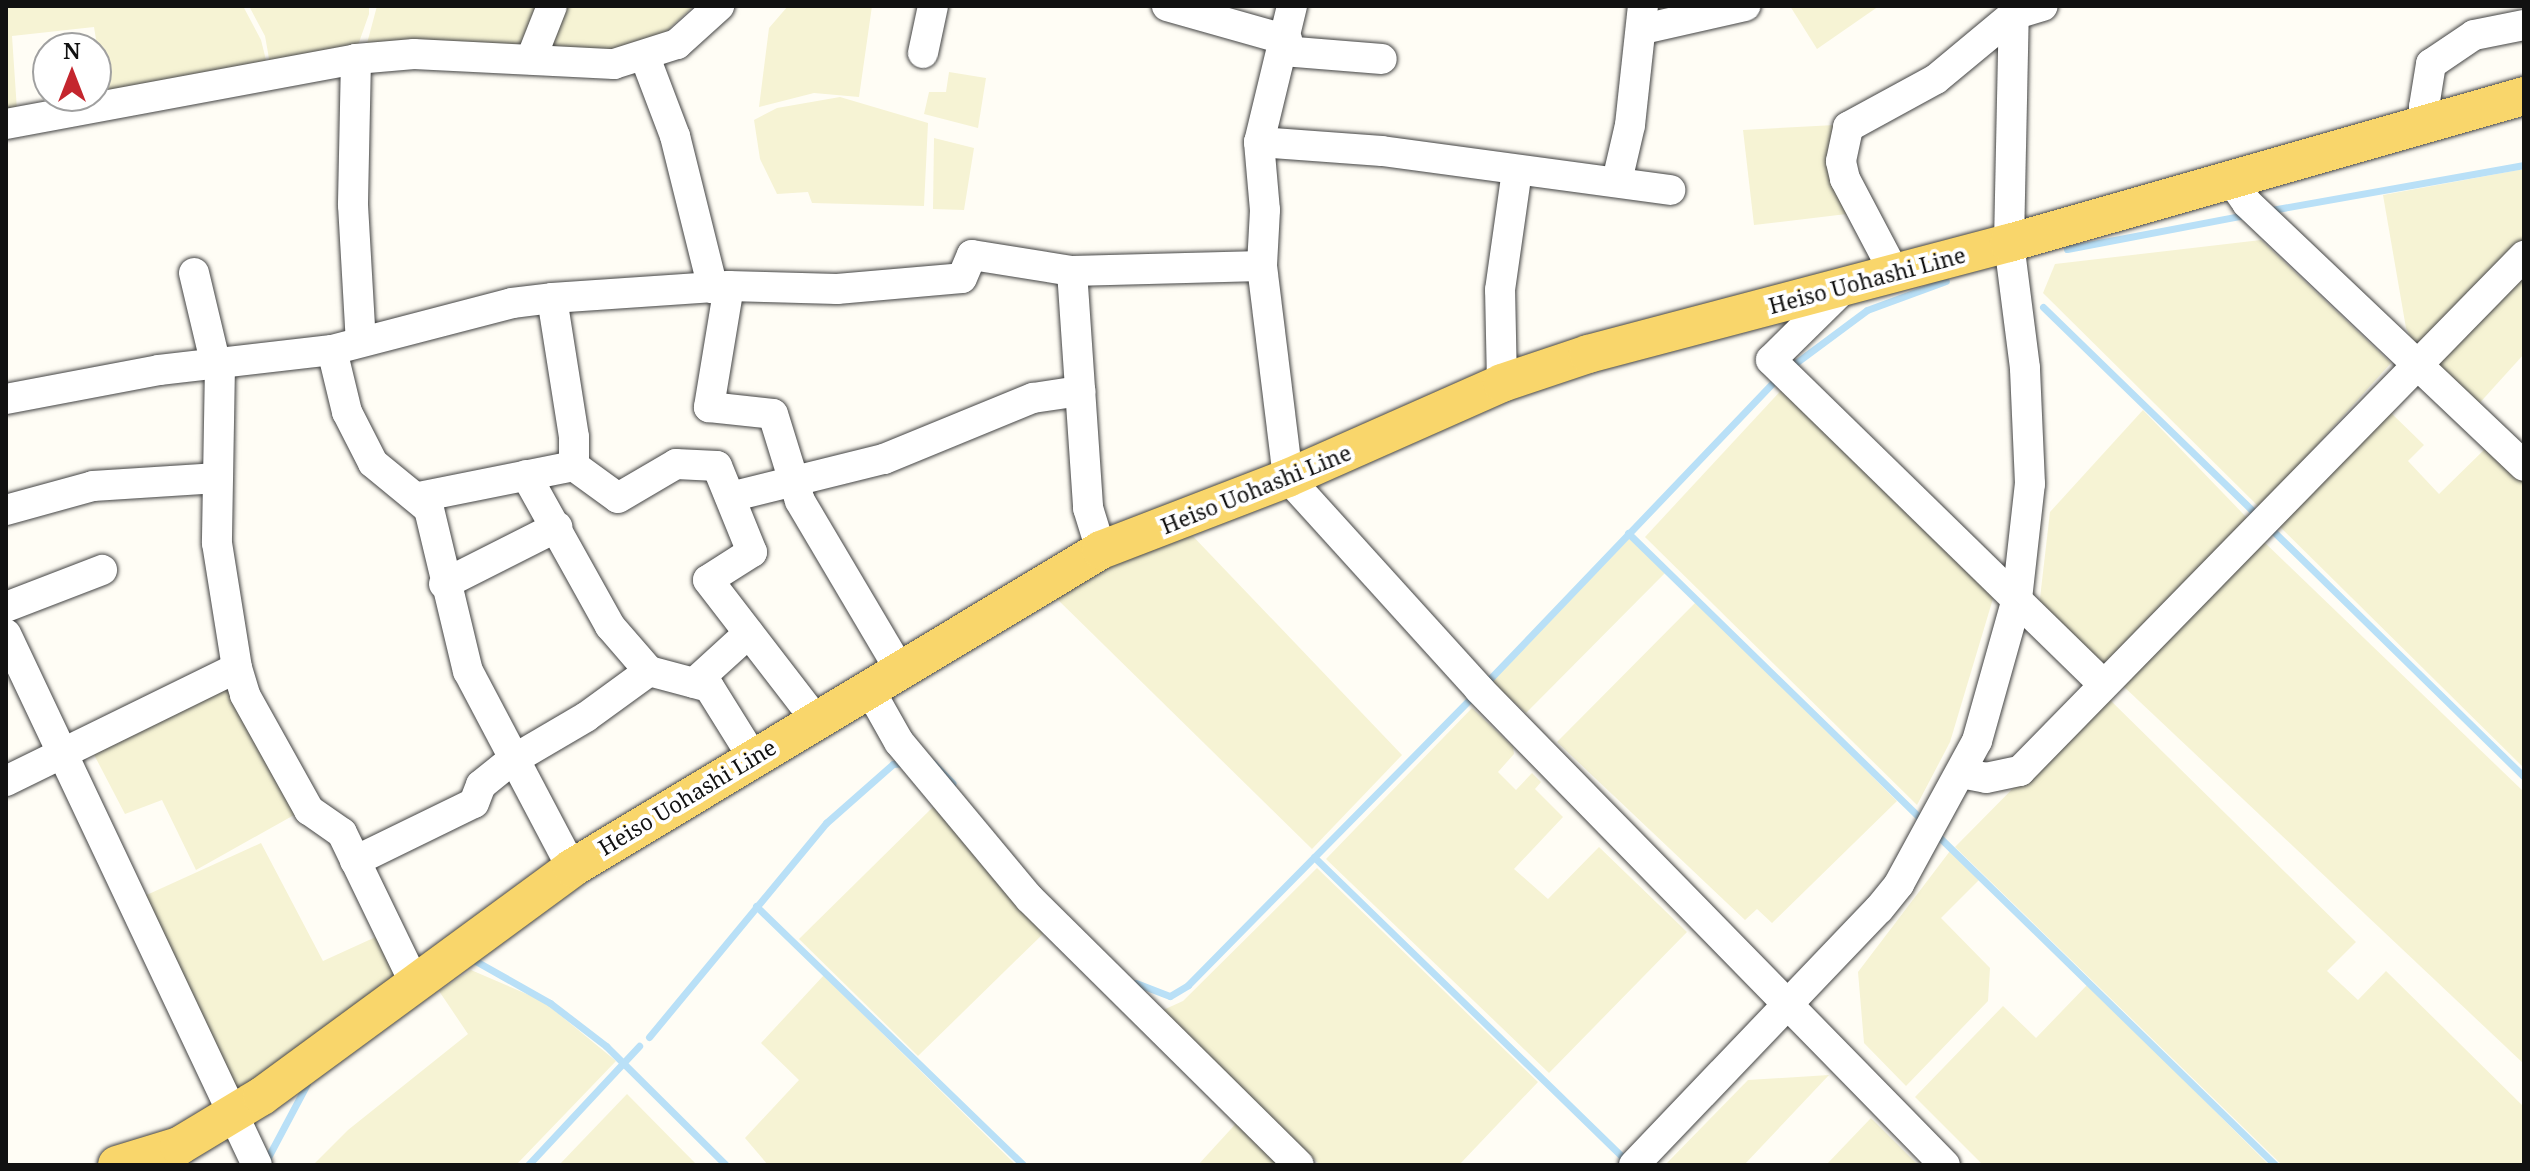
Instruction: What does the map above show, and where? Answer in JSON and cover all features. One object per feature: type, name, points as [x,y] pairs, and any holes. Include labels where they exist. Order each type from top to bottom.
[{"type":"main road","name":"Heiso Uohashi Line","points":[[117,1165],[179,1146],[235,1112],[572,868],[752,756],[1101,550],[1288,478],[1502,383],[1588,354],[1894,272],[2249,202],[2432,122],[2524,96]]},
{"type":"street","points":[[531,59],[552,6]]},
{"type":"street","points":[[6,124],[356,59],[414,54],[614,64],[645,57],[677,44],[719,6]]},
{"type":"street","points":[[923,53],[933,6]]},
{"type":"street","points":[[1167,6],[1285,45],[1382,59]]},
{"type":"street","points":[[1292,6],[1259,142],[1265,210],[1262,266],[1288,478],[1485,694],[1945,1165]]},
{"type":"street","points":[[1617,181],[1643,17],[1745,6]]},
{"type":"street","points":[[1894,272],[1845,179],[1841,161],[1848,127],[1936,79],[2013,11],[2043,6]]},
{"type":"street","points":[[1634,1165],[1879,909],[1930,830],[1977,741],[2017,599],[2030,470],[2010,249],[2013,11]]},
{"type":"street","points":[[2432,122],[2424,107],[2431,64],[2474,35],[2524,25]]},
{"type":"street","points":[[645,57],[675,136],[721,287],[709,407],[773,414],[793,484],[884,678],[904,748],[1030,899],[1299,1165]]},
{"type":"street","points":[[356,59],[353,205],[361,342]]},
{"type":"street","points":[[1259,142],[1382,151],[1670,190]]},
{"type":"street","points":[[1502,383],[1500,290],[1517,171]]},
{"type":"street","points":[[2249,202],[2415,366],[2524,466]]},
{"type":"street","points":[[6,399],[159,370],[218,365],[252,356],[332,350],[552,298],[721,287],[837,289],[962,278],[972,255],[1072,271],[1262,266]]},
{"type":"street","points":[[1961,773],[1986,778],[2020,771],[2260,522],[2524,256]]},
{"type":"street","points":[[1072,271],[1088,508],[1101,550]]},
{"type":"street","points":[[194,273],[218,365],[219,555],[237,668],[309,810],[342,833],[414,982]]},
{"type":"street","points":[[1848,284],[1780,370],[2103,684]]},
{"type":"street","points":[[552,298],[574,437],[574,466]]},
{"type":"street","points":[[332,350],[347,412],[373,463],[419,497],[434,524],[444,584],[468,671],[511,761],[572,868]]},
{"type":"street","points":[[730,497],[793,484],[884,459],[1033,398],[1080,391]]},
{"type":"street","points":[[419,497],[574,466],[618,498],[676,464],[711,463],[730,497],[752,552],[708,580],[815,719]]},
{"type":"street","points":[[526,475],[610,626],[649,671],[709,687],[752,756]]},
{"type":"street","points":[[6,510],[93,486],[218,478]]},
{"type":"street","points":[[444,584],[557,527]]},
{"type":"street","points":[[6,607],[102,570]]},
{"type":"street","points":[[694,683],[749,633]]},
{"type":"street","points":[[6,634],[235,1112],[256,1163]]},
{"type":"street","points":[[6,781],[63,750],[237,668]]},
{"type":"street","points":[[355,861],[474,803],[481,785],[511,761],[586,717],[649,671]]},
{"type":"shaded area","points":[[6,6],[243,6],[261,40],[267,64],[112,94],[112,32],[95,32],[94,27],[32,32],[12,36],[17,110],[6,111]]},
{"type":"shaded area","points":[[249,6],[369,6],[369,14],[357,48],[270,64],[265,36]]},
{"type":"shaded area","points":[[377,6],[540,6],[520,49],[365,51]]},
{"type":"shaded area","points":[[558,6],[694,6],[657,40],[614,53],[542,48]]},
{"type":"shaded area","points":[[788,6],[872,6],[859,97],[814,93],[759,107],[769,28]]},
{"type":"shaded area","points":[[1790,6],[1879,6],[1817,49]]},
{"type":"shaded area","points":[[949,72],[986,78],[978,128],[924,114],[929,92],[946,92]]},
{"type":"shaded area","points":[[840,97],[928,123],[924,206],[812,203],[808,192],[777,194],[760,159],[754,120],[777,108]]},
{"type":"shaded area","points":[[1835,125],[1855,213],[1754,225],[1743,130]]},
{"type":"shaded area","points":[[934,138],[974,148],[964,210],[933,209]]},
{"type":"shaded area","points":[[2524,169],[2524,247],[2422,346],[2415,345],[2406,328],[2383,195]]},
{"type":"shaded area","points":[[2261,240],[2391,363],[2260,508],[2043,293],[2055,264]]},
{"type":"shaded area","points":[[2524,269],[2524,354],[2476,407],[2438,370],[2439,359]]},
{"type":"shaded area","points":[[1786,385],[1995,592],[1950,742],[1917,805],[1645,537]]},
{"type":"shaded area","points":[[2386,408],[2424,445],[2408,461],[2439,494],[2490,444],[2524,477],[2524,768],[2275,522]]},
{"type":"shaded area","points":[[2143,410],[2250,521],[2105,665],[2039,607],[2050,512]]},
{"type":"shaded area","points":[[1187,530],[1402,755],[1312,849],[1052,594]]},
{"type":"shaded area","points":[[1631,537],[1666,572],[1526,713],[1491,681]]},
{"type":"shaded area","points":[[2260,538],[2524,792],[2524,1064],[2121,684]]},
{"type":"shaded area","points":[[1696,602],[1897,801],[1772,923],[1757,909],[1745,920],[1557,742]]},
{"type":"shaded area","points":[[232,678],[303,810],[196,870],[162,800],[125,814],[89,745]]},
{"type":"shaded area","points":[[2105,695],[2356,942],[2327,971],[2358,1000],[2386,971],[2524,1107],[2524,1165],[2282,1165],[1955,847]]},
{"type":"shaded area","points":[[1472,708],[1513,747],[1514,754],[1498,772],[1516,790],[1532,773],[1541,782],[1535,789],[1563,817],[1514,869],[1548,899],[1599,847],[1687,932],[1549,1073],[1326,859]]},
{"type":"shaded area","points":[[933,807],[1045,932],[918,1056],[799,939]]},
{"type":"shaded area","points":[[261,843],[323,961],[380,935],[404,978],[235,1098],[140,898]]},
{"type":"shaded area","points":[[1950,851],[1979,880],[1941,918],[1990,968],[1988,1001],[1906,1086],[1864,1043],[1858,972]]},
{"type":"shaded area","points":[[1317,868],[1538,1082],[1459,1165],[1320,1165],[1161,1011],[1183,1001]]},
{"type":"shaded area","points":[[471,970],[543,1001],[616,1061],[516,1165],[313,1165],[348,1130],[468,1034],[439,991]]},
{"type":"shaded area","points":[[824,975],[1016,1165],[768,1165],[745,1138],[799,1080],[761,1043]]},
{"type":"shaded area","points":[[2088,984],[2269,1165],[1983,1165],[1915,1097],[2003,1006],[2036,1038]]},
{"type":"shaded area","points":[[1829,1075],[1744,1165],[1665,1165],[1748,1080]]},
{"type":"shaded area","points":[[627,1094],[697,1165],[559,1165]]},
{"type":"shaded area","points":[[1241,1118],[1285,1165],[1198,1165]]},
{"type":"shaded area","points":[[1871,1118],[1918,1165],[1826,1165]]},
{"type":"waterway","points":[[2266,211],[2524,165]]},
{"type":"waterway","points":[[2067,249],[2246,215]]},
{"type":"waterway","points":[[1789,368],[1867,310],[1946,281]]},
{"type":"waterway","points":[[2043,307],[2252,510]]},
{"type":"waterway","points":[[1484,685],[1779,376]]},
{"type":"waterway","points":[[2272,530],[2524,777]]},
{"type":"waterway","points":[[1628,533],[1924,822]]},
{"type":"waterway","points":[[1136,983],[1170,996],[1188,985],[1475,694]]},
{"type":"waterway","points":[[649,1037],[826,823],[893,764],[906,763]]},
{"type":"waterway","points":[[933,763],[952,783]]},
{"type":"waterway","points":[[1936,834],[2275,1165]]},
{"type":"waterway","points":[[1314,857],[1627,1161]]},
{"type":"waterway","points":[[756,906],[1023,1165]]},
{"type":"waterway","points":[[472,959],[550,1003],[606,1046],[726,1165]]},
{"type":"waterway","points":[[528,1165],[639,1046]]},
{"type":"waterway","points":[[266,1161],[307,1084]]}]
